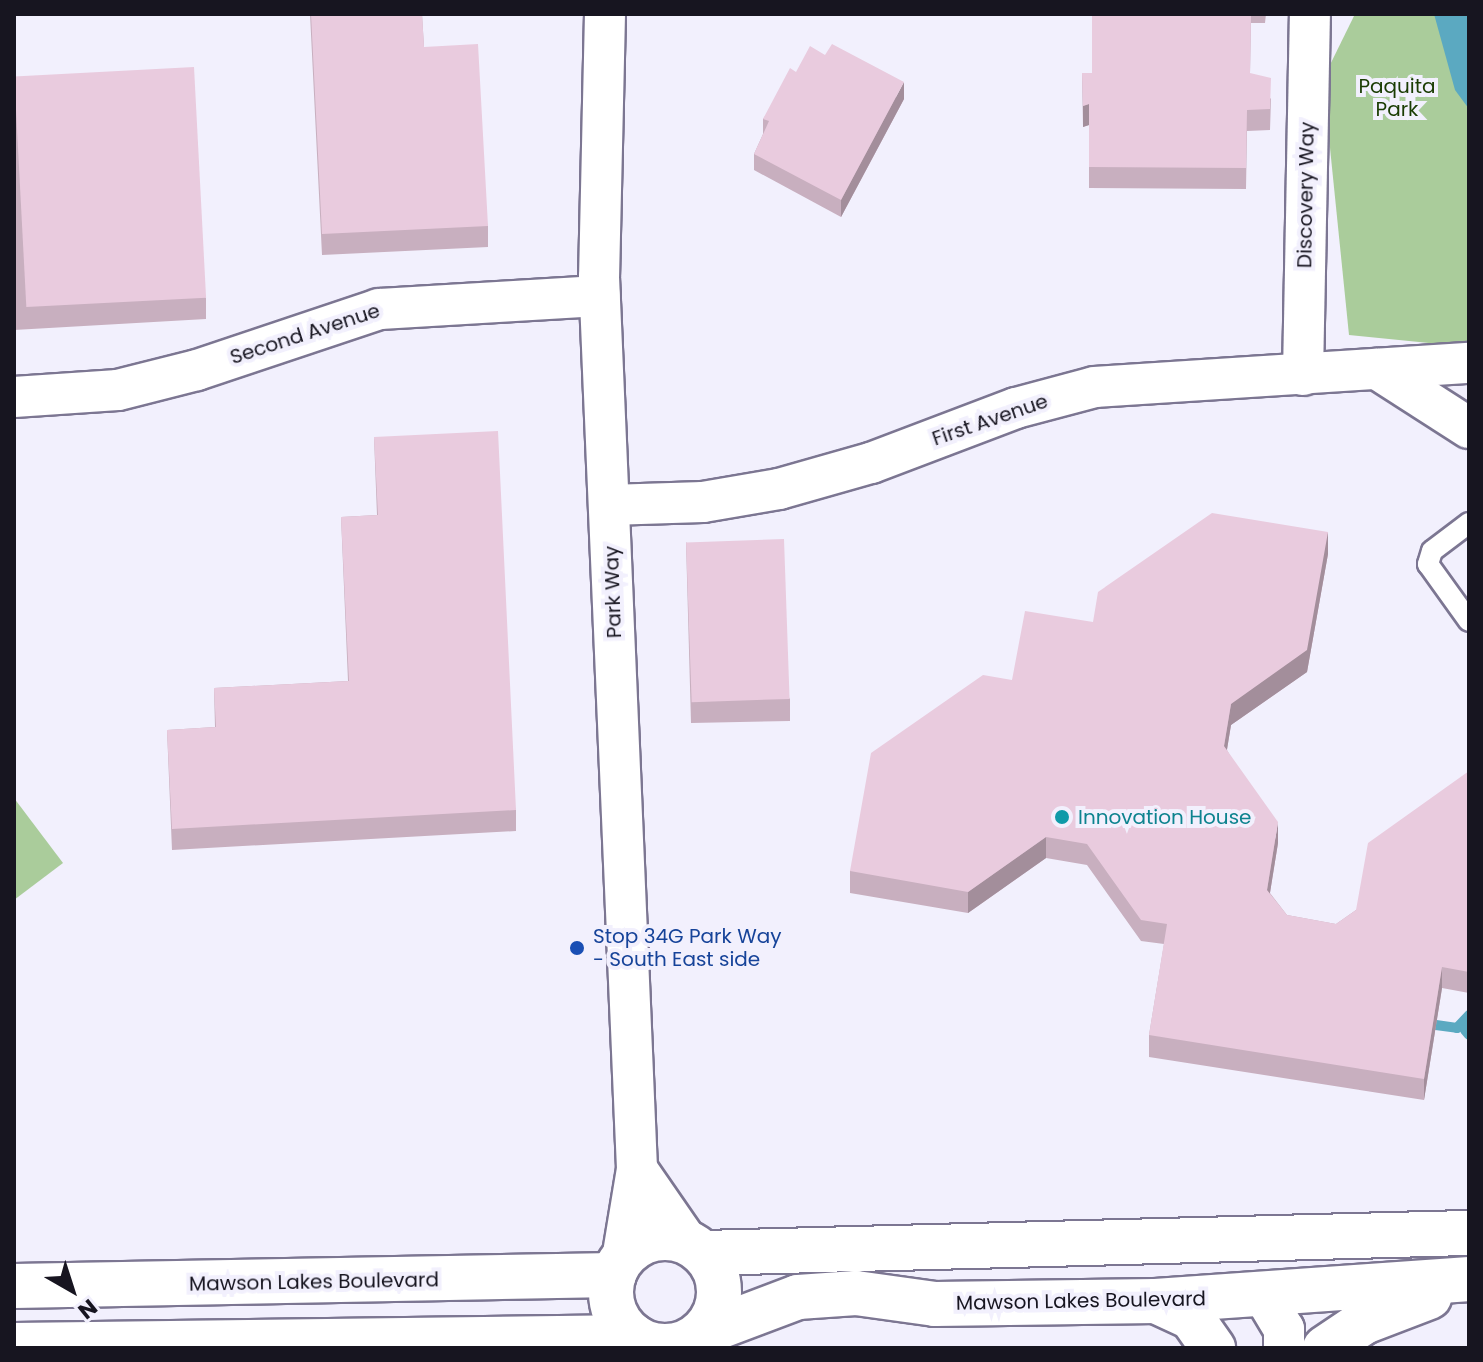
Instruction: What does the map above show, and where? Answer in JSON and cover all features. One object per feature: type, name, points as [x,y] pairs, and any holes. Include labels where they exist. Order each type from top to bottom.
[{"type":"street","name":"Park Way","points":[[605,14],[597,189],[637,1169],[618,1268]]},
{"type":"street","name":"Discovery Way","points":[[1303,375],[1310,14]]},
{"type":"street","name":"Second Avenue","points":[[14,397],[118,390],[197,370],[379,309],[600,296]]},
{"type":"street","name":"First Avenue","points":[[609,505],[703,502],[779,489],[871,463],[1016,408],[1095,387],[1469,363]]},
{"type":"street","points":[[1377,369],[1469,428]]},
{"type":"street","points":[[14,1345],[635,1337],[668,1346],[700,1334],[712,1320],[719,1286],[696,1248],[637,1169]]},
{"type":"street","points":[[635,1337],[614,1309],[618,1268],[651,1240],[696,1248],[1265,1243],[1469,1233]]},
{"type":"street","points":[[1260,1348],[1265,1243]]},
{"type":"street","name":"Mawson Lakes Boulevard","points":[[14,1286],[618,1268]]},
{"type":"street","points":[[1325,1348],[1364,1322],[1469,1280]]},
{"type":"street","name":"Mawson Lakes Boulevard","points":[[700,1334],[798,1297],[856,1293],[935,1304],[1156,1301],[1469,1280]]},
{"type":"street","points":[[1264,1296],[1284,1329],[1284,1348]]},
{"type":"street","points":[[1156,1301],[1192,1318],[1213,1348]]},
{"type":"lane","points":[[1469,523],[1432,551],[1428,564],[1469,621]]},
{"type":"green space","name":"Paquita Park","points":[[1355,14],[1469,14],[1469,347],[1349,335],[1323,79]]},
{"type":"green space","points":[[14,798],[63,863],[14,900]]},
{"type":"water","points":[[1434,14],[1469,14],[1469,109],[1455,90]]},
{"type":"building","points":[[311,14],[422,14],[424,47],[478,44],[488,226],[322,234]]},
{"type":"building","points":[[1092,14],[1251,14],[1250,73],[1271,78],[1270,109],[1247,110],[1246,168],[1089,167],[1089,104],[1083,106],[1082,73],[1092,73]]},
{"type":"building","points":[[832,44],[904,82],[841,200],[754,154],[769,121],[763,119],[790,68],[796,72],[810,46],[825,55]]},
{"type":"building","points":[[194,67],[206,298],[26,307],[14,76]]},
{"type":"building","points":[[498,431],[516,810],[172,829],[167,730],[216,727],[214,688],[349,681],[341,517],[378,515],[374,437]]},
{"type":"building","name":"Innovation House","points":[[1212,513],[1328,532],[1307,650],[1231,704],[1224,746],[1278,822],[1267,890],[1287,915],[1336,924],[1356,910],[1368,843],[1469,771],[1469,972],[1442,967],[1424,1079],[1149,1035],[1167,924],[1141,920],[1087,844],[1046,837],[968,892],[850,871],[871,753],[983,675],[1012,680],[1025,611],[1093,622],[1098,592]]},
{"type":"building","points":[[784,539],[790,699],[692,702],[686,542]]},
{"type":"waterway","points":[[1436,1025],[1457,1028],[1469,1015]]},
{"type":"waterway","points":[[1469,1025],[1465,1030],[1469,1035]]},
{"type":"place","name":"Innovation House","points":[[1062,817]]},
{"type":"place","name":"Stop 34G Park Way - South East side","points":[[577,948]]}]
